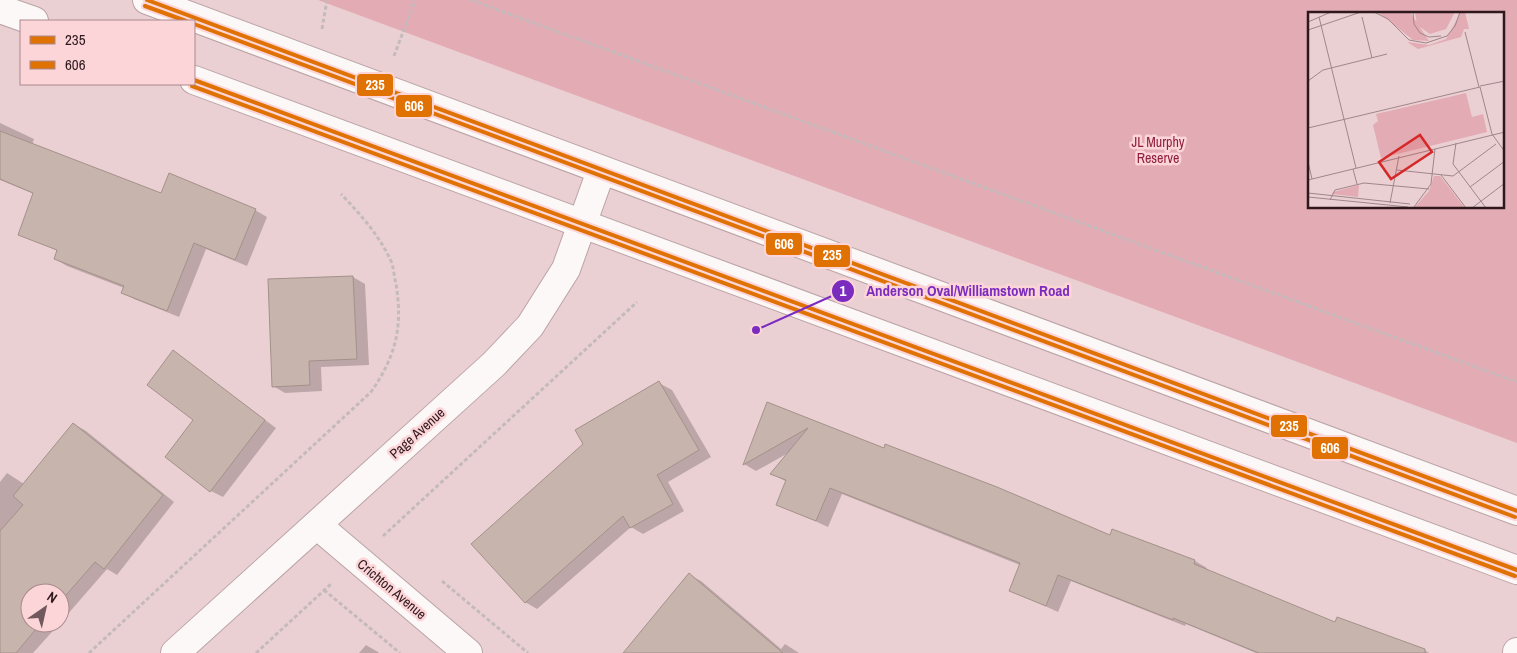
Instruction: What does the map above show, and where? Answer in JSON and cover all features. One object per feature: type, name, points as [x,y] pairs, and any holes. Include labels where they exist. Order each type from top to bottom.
[{"type":"main road","points":[[147,0],[601,171],[1517,511]]},
{"type":"main road","points":[[0,9],[31,20]]},
{"type":"main road","points":[[195,80],[1517,570]]},
{"type":"main road","name":"Page Avenue","points":[[175,653],[494,364],[530,326],[566,269],[584,224],[601,171]]},
{"type":"main road","name":"Crichton Avenue","points":[[316,525],[468,653]]},
{"type":"path","points":[[404,32],[416,0]]},
{"type":"path","points":[[471,0],[1517,382]]},
{"type":"path","points":[[89,653],[371,392],[387,369],[396,342],[399,303],[392,263],[369,223],[342,194]]},
{"type":"path","points":[[256,653],[637,302]]},
{"type":"path","points":[[385,534],[392,540]]},
{"type":"path","points":[[438,578],[528,653]]},
{"type":"path","points":[[324,590],[400,653]]},
{"type":"green space","name":"JL Murphy Reserve","points":[[318,0],[1517,0],[1517,443]]},
{"type":"building","points":[[0,131],[161,193],[169,173],[256,209],[235,260],[194,243],[167,311],[121,293],[124,286],[54,259],[57,250],[18,235],[33,193],[0,179]]},
{"type":"building","points":[[353,276],[357,359],[309,361],[310,385],[272,387],[268,279]]},
{"type":"building","points":[[173,350],[265,420],[210,492],[165,457],[193,420],[147,385]]},
{"type":"building","points":[[659,381],[699,450],[657,475],[673,504],[630,528],[623,516],[525,603],[471,544],[583,444],[575,430]]},
{"type":"building","points":[[767,402],[884,448],[885,444],[997,487],[1110,535],[1112,529],[1195,560],[1194,564],[1335,622],[1337,617],[1425,649],[1425,653],[1259,653],[1173,618],[1173,620],[1058,575],[1046,606],[1009,591],[1020,563],[830,488],[816,521],[776,505],[786,480],[770,474],[808,428],[743,465]]},
{"type":"building","points":[[73,423],[163,495],[104,569],[95,562],[70,591],[70,583],[20,583],[20,633],[33,633],[16,653],[0,653],[0,531],[23,505],[13,496]]},
{"type":"building","points":[[689,573],[724,603],[783,653],[623,653]]},
{"type":"transit line","name":"235","points":[[147,0],[1517,511]]},
{"type":"transit line","name":"606","points":[[145,6],[183,20]]},
{"type":"transit line","name":"606","points":[[195,24],[1515,517]]},
{"type":"transit line","name":"235","points":[[195,80],[1517,570]]},
{"type":"transit line","name":"606","points":[[192,86],[1515,576]]},
{"type":"place","name":"Anderson Oval/Williamstown Road","points":[[756,330]]}]
